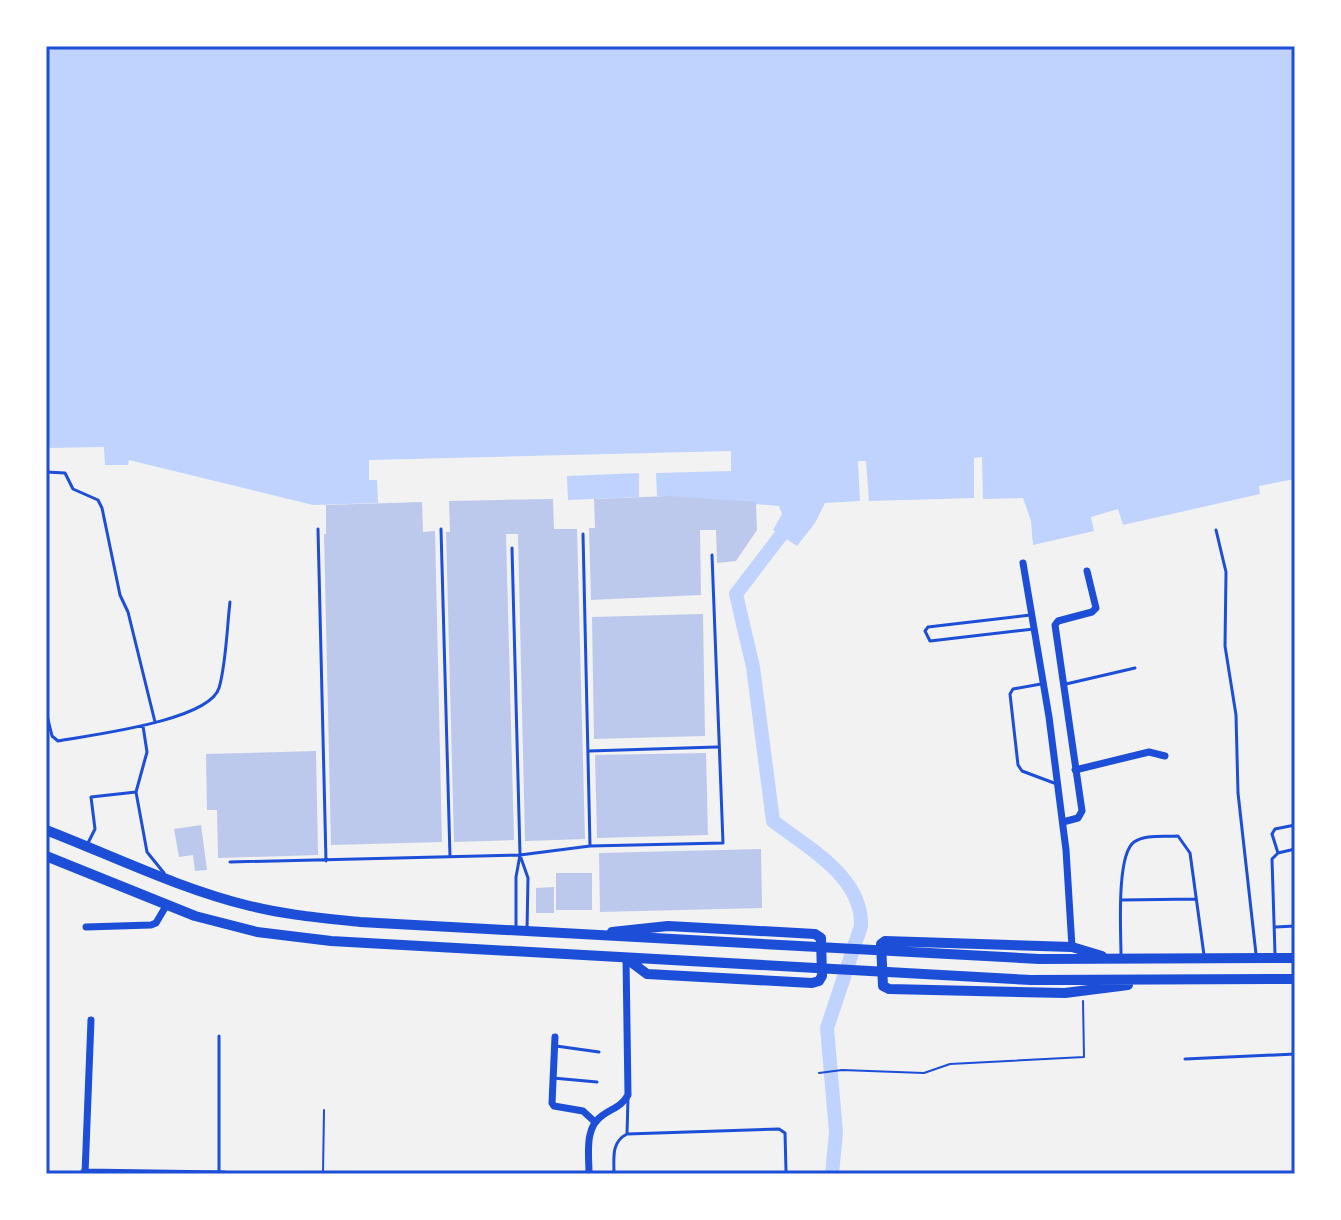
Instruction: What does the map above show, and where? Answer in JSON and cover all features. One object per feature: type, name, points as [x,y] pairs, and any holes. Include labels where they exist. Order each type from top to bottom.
[{"type":"main road","points":[[46,830],[212,895],[280,913],[360,922],[1039,959],[1295,958]]},
{"type":"main road","points":[[46,856],[166,906],[228,926],[293,937],[1031,980],[1295,979]]},
{"type":"main road","points":[[587,935],[668,926],[815,934],[821,938],[822,976],[812,983],[647,974],[626,958]]},
{"type":"main road","points":[[1117,959],[1072,947],[885,941],[881,944],[883,986],[889,989],[1065,993],[1161,979]]},
{"type":"street","points":[[1023,563],[1063,822],[1072,947]]},
{"type":"street","points":[[1063,822],[1078,818],[1082,811],[1055,625],[1058,621],[1092,612],[1096,608],[1087,571]]},
{"type":"street","points":[[1075,770],[1149,752],[1165,756]]},
{"type":"street","points":[[86,927],[151,925],[156,923],[166,906]]},
{"type":"street","points":[[589,1174],[590,1133],[595,1122],[623,1103],[628,1095],[626,958]]},
{"type":"street","points":[[91,1020],[84,1173],[222,1174]]},
{"type":"street","points":[[555,1037],[550,1099],[554,1106],[583,1111],[595,1122]]},
{"type":"lane","points":[[46,472],[65,473],[73,489],[98,500],[102,508],[120,595],[128,612],[155,722]]},
{"type":"lane","points":[[318,529],[326,861]]},
{"type":"lane","points":[[441,529],[450,857]]},
{"type":"lane","points":[[1216,530],[1226,572],[1225,646],[1236,715],[1238,793],[1256,958]]},
{"type":"lane","points":[[583,534],[590,846]]},
{"type":"lane","points":[[512,548],[520,855],[516,877],[522,931]]},
{"type":"lane","points":[[230,862],[520,855],[590,846],[723,843],[712,555]]},
{"type":"lane","points":[[46,711],[52,736],[58,741],[143,726],[202,707],[219,690],[230,602]]},
{"type":"lane","points":[[1032,615],[928,627],[925,631],[930,641],[1034,629]]},
{"type":"lane","points":[[1062,685],[1135,668]]},
{"type":"lane","points":[[1043,684],[1013,689],[1010,694],[1018,765],[1022,771],[1058,785]]},
{"type":"lane","points":[[143,726],[147,752],[136,792],[147,852],[167,878]]},
{"type":"lane","points":[[589,751],[719,747]]},
{"type":"lane","points":[[87,846],[95,829],[91,797],[136,792]]},
{"type":"lane","points":[[1278,853],[1272,834],[1275,829],[1295,825]]},
{"type":"lane","points":[[1117,959],[1122,871],[1128,850],[1134,842],[1148,837],[1178,836],[1190,853],[1204,958]]},
{"type":"lane","points":[[1275,958],[1272,859],[1278,853],[1295,849]]},
{"type":"lane","points":[[520,855],[528,878],[522,931]]},
{"type":"lane","points":[[1122,900],[1196,899]]},
{"type":"lane","points":[[1276,927],[1295,926]]},
{"type":"lane","points":[[219,1036],[222,1174]]},
{"type":"lane","points":[[554,1046],[599,1052]]},
{"type":"lane","points":[[1185,1059],[1295,1054]]},
{"type":"lane","points":[[552,1078],[597,1082]]},
{"type":"lane","points":[[627,1134],[628,1095]]},
{"type":"lane","points":[[614,1174],[615,1145],[620,1137],[627,1134],[779,1129],[785,1133],[786,1171]]},
{"type":"path","points":[[819,1073],[842,1070],[924,1073],[950,1064],[1084,1057],[1083,991]]},
{"type":"path","points":[[323,1174],[324,1110]]},
{"type":"water","points":[[46,46],[1295,46],[1295,479],[1259,486],[1260,494],[1123,525],[1118,509],[1091,517],[1094,531],[1033,545],[1031,521],[1023,498],[983,499],[982,457],[974,458],[974,498],[869,501],[866,461],[858,461],[860,501],[825,503],[815,523],[797,546],[773,530],[782,514],[779,506],[657,496],[656,473],[731,471],[731,451],[369,460],[369,480],[377,480],[378,503],[313,505],[129,460],[128,465],[105,465],[104,447],[46,448]]},
{"type":"water","points":[[639,473],[639,497],[568,500],[567,476]]},
{"type":"building","points":[[669,496],[756,502],[757,530],[736,561],[717,563],[716,530],[700,530],[701,595],[591,600],[589,528],[595,528],[594,499]]},
{"type":"building","points":[[553,499],[554,529],[577,529],[585,839],[525,841],[518,534],[506,534],[514,840],[454,842],[446,532],[450,532],[449,501]]},
{"type":"building","points":[[422,502],[423,532],[435,531],[442,842],[331,845],[324,534],[326,505]]},
{"type":"building","points":[[703,614],[705,736],[594,739],[592,617]]},
{"type":"building","points":[[316,751],[318,855],[218,858],[217,810],[207,810],[206,754]]},
{"type":"building","points":[[706,753],[708,835],[597,838],[595,755]]},
{"type":"building","points":[[201,825],[207,870],[195,871],[193,855],[179,857],[174,829]]},
{"type":"building","points":[[761,849],[762,908],[600,912],[599,853]]},
{"type":"building","points":[[556,873],[592,873],[592,910],[556,910]]},
{"type":"building","points":[[554,887],[554,913],[536,913],[536,888]]},
{"type":"waterway","points":[[792,521],[736,594],[753,667],[773,821],[831,865],[853,893],[859,909],[861,926],[827,1028],[836,1132],[832,1174]]}]
